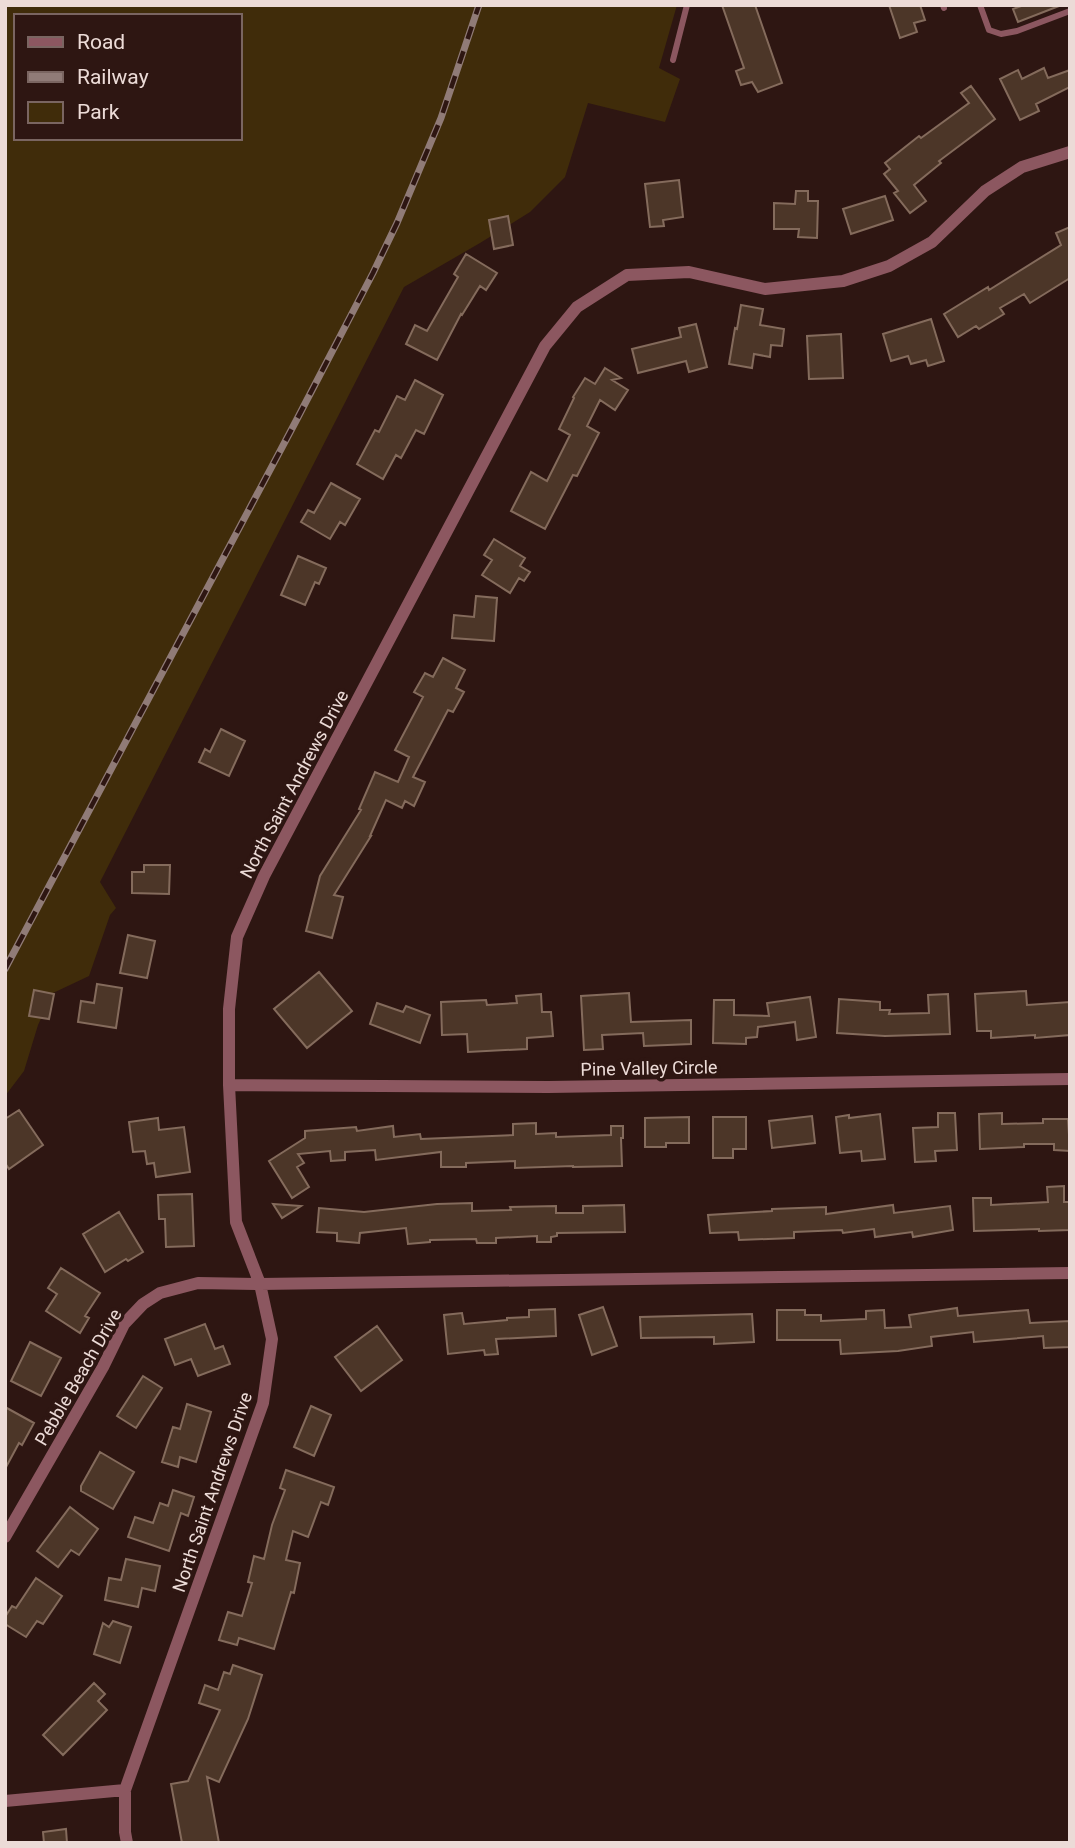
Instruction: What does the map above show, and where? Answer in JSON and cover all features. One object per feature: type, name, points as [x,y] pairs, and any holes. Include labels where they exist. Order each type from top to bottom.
[{"type":"street","name":"North Saint Andrews Drive","points":[[127,1843],[125,1790],[263,1403],[272,1339],[260,1284],[236,1222],[229,1085],[229,1009],[237,937],[264,876],[545,346],[577,307],[627,275],[689,272],[765,289],[843,281],[889,266],[932,242],[985,191],[1022,167],[1070,152]]},
{"type":"street","name":"Pine Valley Circle","points":[[229,1085],[548,1087],[1070,1079]]},
{"type":"street","points":[[260,1284],[1070,1273]]},
{"type":"street","name":"Pebble Beach Drive","points":[[5,1537],[103,1367],[124,1324],[143,1304],[160,1293],[198,1283],[260,1284]]},
{"type":"street","points":[[5,1801],[125,1790]]},
{"type":"lane","points":[[673,60],[687,5]]},
{"type":"lane","points":[[980,5],[989,30],[1001,34],[1017,31],[1070,11]]},
{"type":"green space","points":[[5,5],[677,5],[659,68],[680,79],[665,122],[588,103],[565,177],[530,212],[404,287],[100,882],[116,908],[110,915],[89,976],[53,993],[38,1025],[24,1071],[5,1096]]},
{"type":"building","points":[[722,5],[755,5],[782,83],[758,92],[752,82],[741,85],[736,71],[744,68]]},
{"type":"building","points":[[889,5],[920,5],[925,20],[914,23],[917,32],[900,38]]},
{"type":"building","points":[[1024,5],[1059,6],[1018,22],[1013,9]]},
{"type":"building","points":[[1044,68],[1048,78],[1070,70],[1070,87],[1036,104],[1039,111],[1020,120],[1000,79],[1018,70],[1022,79]]},
{"type":"building","points":[[971,86],[995,119],[939,161],[941,163],[914,185],[926,201],[910,213],[894,193],[898,191],[884,174],[890,169],[885,163],[919,136],[921,138],[969,103],[961,93]]},
{"type":"building","points":[[679,180],[683,217],[663,220],[664,226],[650,227],[645,184]]},
{"type":"building","points":[[796,191],[808,191],[808,201],[818,201],[817,238],[798,237],[799,229],[774,229],[774,203],[795,204]]},
{"type":"building","points":[[885,196],[893,220],[851,234],[843,209]]},
{"type":"building","points":[[508,216],[513,245],[494,249],[489,220]]},
{"type":"building","points":[[1070,227],[1070,278],[1030,303],[1024,294],[1000,308],[1004,314],[979,329],[976,326],[958,337],[944,314],[988,287],[989,290],[1061,245],[1056,233]]},
{"type":"building","points":[[466,254],[497,273],[486,290],[480,286],[461,314],[437,360],[406,344],[415,325],[427,331],[458,277],[454,274]]},
{"type":"building","points":[[741,305],[763,309],[760,325],[784,329],[782,346],[771,345],[770,357],[754,354],[752,368],[729,364]]},
{"type":"building","points":[[931,319],[944,361],[928,366],[926,360],[911,364],[908,356],[891,361],[883,334]]},
{"type":"building","points":[[696,324],[707,367],[689,372],[686,361],[638,373],[632,349],[681,337],[679,328]]},
{"type":"building","points":[[841,334],[843,378],[809,379],[807,336]]},
{"type":"building","points":[[605,368],[621,378],[612,380],[628,390],[615,410],[600,400],[587,426],[599,433],[545,529],[511,511],[531,472],[547,481],[570,435],[559,429],[573,397],[585,378],[595,384]]},
{"type":"building","points":[[415,380],[443,395],[424,434],[416,430],[401,458],[396,455],[383,479],[357,464],[375,430],[379,432],[397,396],[405,400]]},
{"type":"building","points":[[331,483],[360,499],[345,525],[340,522],[330,539],[301,522],[308,510],[314,513]]},
{"type":"building","points":[[494,539],[525,558],[520,566],[530,572],[524,581],[519,578],[510,593],[482,575],[492,560],[484,555]]},
{"type":"building","points":[[298,556],[326,568],[319,584],[315,582],[305,605],[281,595]]},
{"type":"building","points":[[476,596],[497,598],[494,641],[452,638],[454,615],[474,617]]},
{"type":"building","points":[[443,658],[465,670],[456,688],[464,692],[453,712],[448,710],[413,777],[425,782],[414,806],[405,801],[402,808],[386,800],[371,836],[334,895],[343,897],[332,938],[306,931],[320,876],[361,810],[359,809],[375,772],[398,782],[409,757],[395,750],[423,697],[414,692],[425,673],[433,677]]},
{"type":"building","points":[[221,729],[245,741],[229,776],[199,762],[205,749],[210,752]]},
{"type":"building","points":[[144,865],[170,865],[169,894],[132,893],[132,872],[144,872]]},
{"type":"building","points":[[128,935],[155,941],[147,978],[120,973]]},
{"type":"building","points":[[319,972],[352,1011],[307,1048],[274,1009]]},
{"type":"building","points":[[97,984],[122,988],[116,1028],[78,1022],[81,1001],[94,1003]]},
{"type":"building","points":[[34,990],[54,994],[49,1019],[29,1016]]},
{"type":"building","points":[[1026,991],[1027,1005],[1070,1002],[1070,1035],[991,1038],[991,1031],[977,1031],[975,994]]},
{"type":"building","points":[[629,993],[631,1022],[691,1020],[691,1044],[644,1046],[643,1033],[602,1035],[603,1049],[584,1050],[581,996]]},
{"type":"building","points":[[541,994],[542,1012],[551,1012],[553,1036],[527,1038],[527,1049],[468,1052],[467,1034],[442,1035],[441,1002],[486,1000],[487,1005],[517,1003],[516,996]]},
{"type":"building","points":[[948,994],[950,1034],[885,1036],[837,1033],[839,999],[880,1002],[880,1010],[890,1010],[889,1014],[929,1013],[928,995]]},
{"type":"building","points":[[810,997],[816,1037],[797,1040],[795,1022],[758,1027],[757,1037],[746,1038],[746,1044],[713,1043],[714,1000],[734,1000],[734,1015],[769,1016],[767,1003]]},
{"type":"building","points":[[377,1003],[403,1012],[406,1006],[430,1015],[420,1043],[370,1024]]},
{"type":"building","points":[[19,1110],[43,1145],[9,1169],[5,1163],[5,1119]]},
{"type":"building","points":[[938,1113],[955,1113],[957,1150],[935,1151],[936,1161],[915,1162],[913,1128],[938,1127]]},
{"type":"building","points":[[1002,1113],[1002,1124],[1043,1123],[1043,1119],[1068,1119],[1070,1151],[1054,1150],[1054,1144],[980,1149],[979,1114]]},
{"type":"building","points":[[880,1114],[885,1159],[862,1161],[861,1151],[840,1153],[836,1117]]},
{"type":"building","points":[[812,1116],[815,1143],[772,1148],[769,1121]]},
{"type":"building","points":[[689,1117],[689,1143],[645,1147],[645,1118]]},
{"type":"building","points":[[713,1117],[746,1117],[746,1149],[733,1149],[733,1158],[713,1158]]},
{"type":"building","points":[[158,1118],[159,1130],[184,1127],[190,1172],[156,1177],[154,1163],[147,1164],[145,1151],[133,1152],[129,1122]]},
{"type":"building","points":[[536,1123],[536,1134],[556,1133],[556,1137],[611,1135],[611,1126],[623,1126],[622,1166],[515,1168],[515,1161],[441,1167],[441,1152],[376,1160],[375,1150],[345,1152],[345,1160],[331,1161],[330,1151],[298,1154],[304,1163],[297,1167],[309,1187],[292,1198],[269,1161],[305,1138],[305,1131],[356,1127],[357,1131],[393,1126],[394,1137],[420,1134],[421,1139],[513,1135],[513,1124]]},
{"type":"building","points":[[1064,1186],[1064,1202],[1070,1202],[1070,1230],[974,1231],[973,1198],[991,1198],[991,1205],[1048,1202],[1047,1187]]},
{"type":"building","points":[[192,1194],[194,1246],[166,1247],[165,1219],[159,1219],[158,1195]]},
{"type":"building","points":[[472,1203],[472,1211],[556,1206],[556,1213],[583,1213],[583,1206],[624,1205],[625,1232],[557,1233],[557,1236],[551,1237],[551,1242],[537,1242],[537,1236],[496,1238],[496,1243],[477,1243],[476,1239],[430,1240],[408,1244],[406,1228],[360,1233],[359,1243],[337,1241],[337,1233],[317,1232],[319,1208],[364,1212]]},
{"type":"building","points":[[273,1204],[301,1206],[282,1218]]},
{"type":"building","points":[[893,1205],[894,1213],[950,1206],[953,1230],[913,1237],[912,1232],[875,1237],[874,1229],[843,1233],[842,1230],[794,1232],[794,1238],[739,1240],[738,1232],[710,1233],[708,1215],[826,1207],[826,1214]]},
{"type":"building","points":[[119,1212],[143,1252],[105,1272],[83,1234]]},
{"type":"building","points":[[61,1268],[100,1293],[85,1316],[89,1318],[80,1333],[46,1311],[57,1294],[48,1288]]},
{"type":"building","points":[[603,1307],[617,1346],[592,1355],[579,1315]]},
{"type":"building","points":[[957,1308],[958,1316],[1028,1310],[1030,1323],[1070,1321],[1070,1347],[1044,1348],[1043,1336],[974,1342],[973,1332],[931,1337],[932,1346],[841,1354],[840,1340],[777,1340],[777,1310],[805,1310],[805,1315],[821,1315],[821,1321],[866,1319],[866,1311],[884,1310],[885,1328],[911,1327],[909,1315]]},
{"type":"building","points":[[555,1309],[556,1336],[496,1339],[498,1354],[485,1355],[484,1350],[448,1354],[444,1315],[462,1313],[464,1324],[529,1317],[529,1310]]},
{"type":"building","points":[[752,1314],[754,1342],[714,1344],[714,1337],[641,1338],[640,1317]]},
{"type":"building","points":[[205,1324],[215,1349],[223,1346],[230,1364],[198,1376],[191,1359],[175,1365],[165,1339]]},
{"type":"building","points":[[377,1326],[402,1360],[361,1391],[335,1357]]},
{"type":"building","points":[[30,1342],[61,1358],[41,1396],[11,1381]]},
{"type":"building","points":[[143,1376],[162,1388],[136,1428],[117,1416]]},
{"type":"building","points":[[187,1404],[211,1412],[196,1462],[180,1457],[178,1467],[162,1462],[173,1427],[180,1429]]},
{"type":"building","points":[[311,1406],[331,1415],[314,1456],[294,1447]]},
{"type":"building","points":[[5,1407],[34,1423],[5,1469]]},
{"type":"building","points":[[100,1452],[134,1472],[113,1509],[81,1491],[81,1486]]},
{"type":"building","points":[[286,1470],[334,1487],[328,1505],[321,1502],[308,1537],[293,1531],[286,1560],[300,1563],[294,1593],[291,1592],[274,1649],[239,1638],[237,1645],[219,1640],[228,1612],[242,1616],[252,1583],[248,1582],[254,1556],[264,1559],[272,1525],[285,1490],[280,1488]]},
{"type":"building","points":[[173,1490],[194,1497],[188,1516],[181,1513],[169,1551],[128,1537],[135,1517],[153,1523],[160,1503],[168,1506]]},
{"type":"building","points":[[70,1507],[98,1529],[79,1555],[71,1550],[58,1567],[37,1551]]},
{"type":"building","points":[[126,1559],[160,1566],[155,1591],[142,1588],[138,1607],[105,1600],[109,1578],[121,1580]]},
{"type":"building","points":[[36,1578],[62,1596],[43,1624],[37,1621],[26,1637],[5,1624],[5,1617],[12,1606],[16,1608]]},
{"type":"building","points":[[113,1621],[131,1627],[120,1663],[94,1654],[103,1623],[109,1627]]},
{"type":"building","points":[[233,1665],[262,1675],[248,1719],[219,1782],[207,1777],[219,1843],[182,1843],[171,1784],[188,1781],[220,1710],[199,1703],[205,1685],[218,1690],[224,1672],[230,1674]]},
{"type":"building","points":[[94,1683],[105,1694],[98,1701],[107,1710],[63,1755],[43,1735]]},
{"type":"building","points":[[66,1829],[67,1843],[44,1843],[43,1832]]},
{"type":"railway","points":[[5,969],[373,273],[441,118],[479,5]]}]
